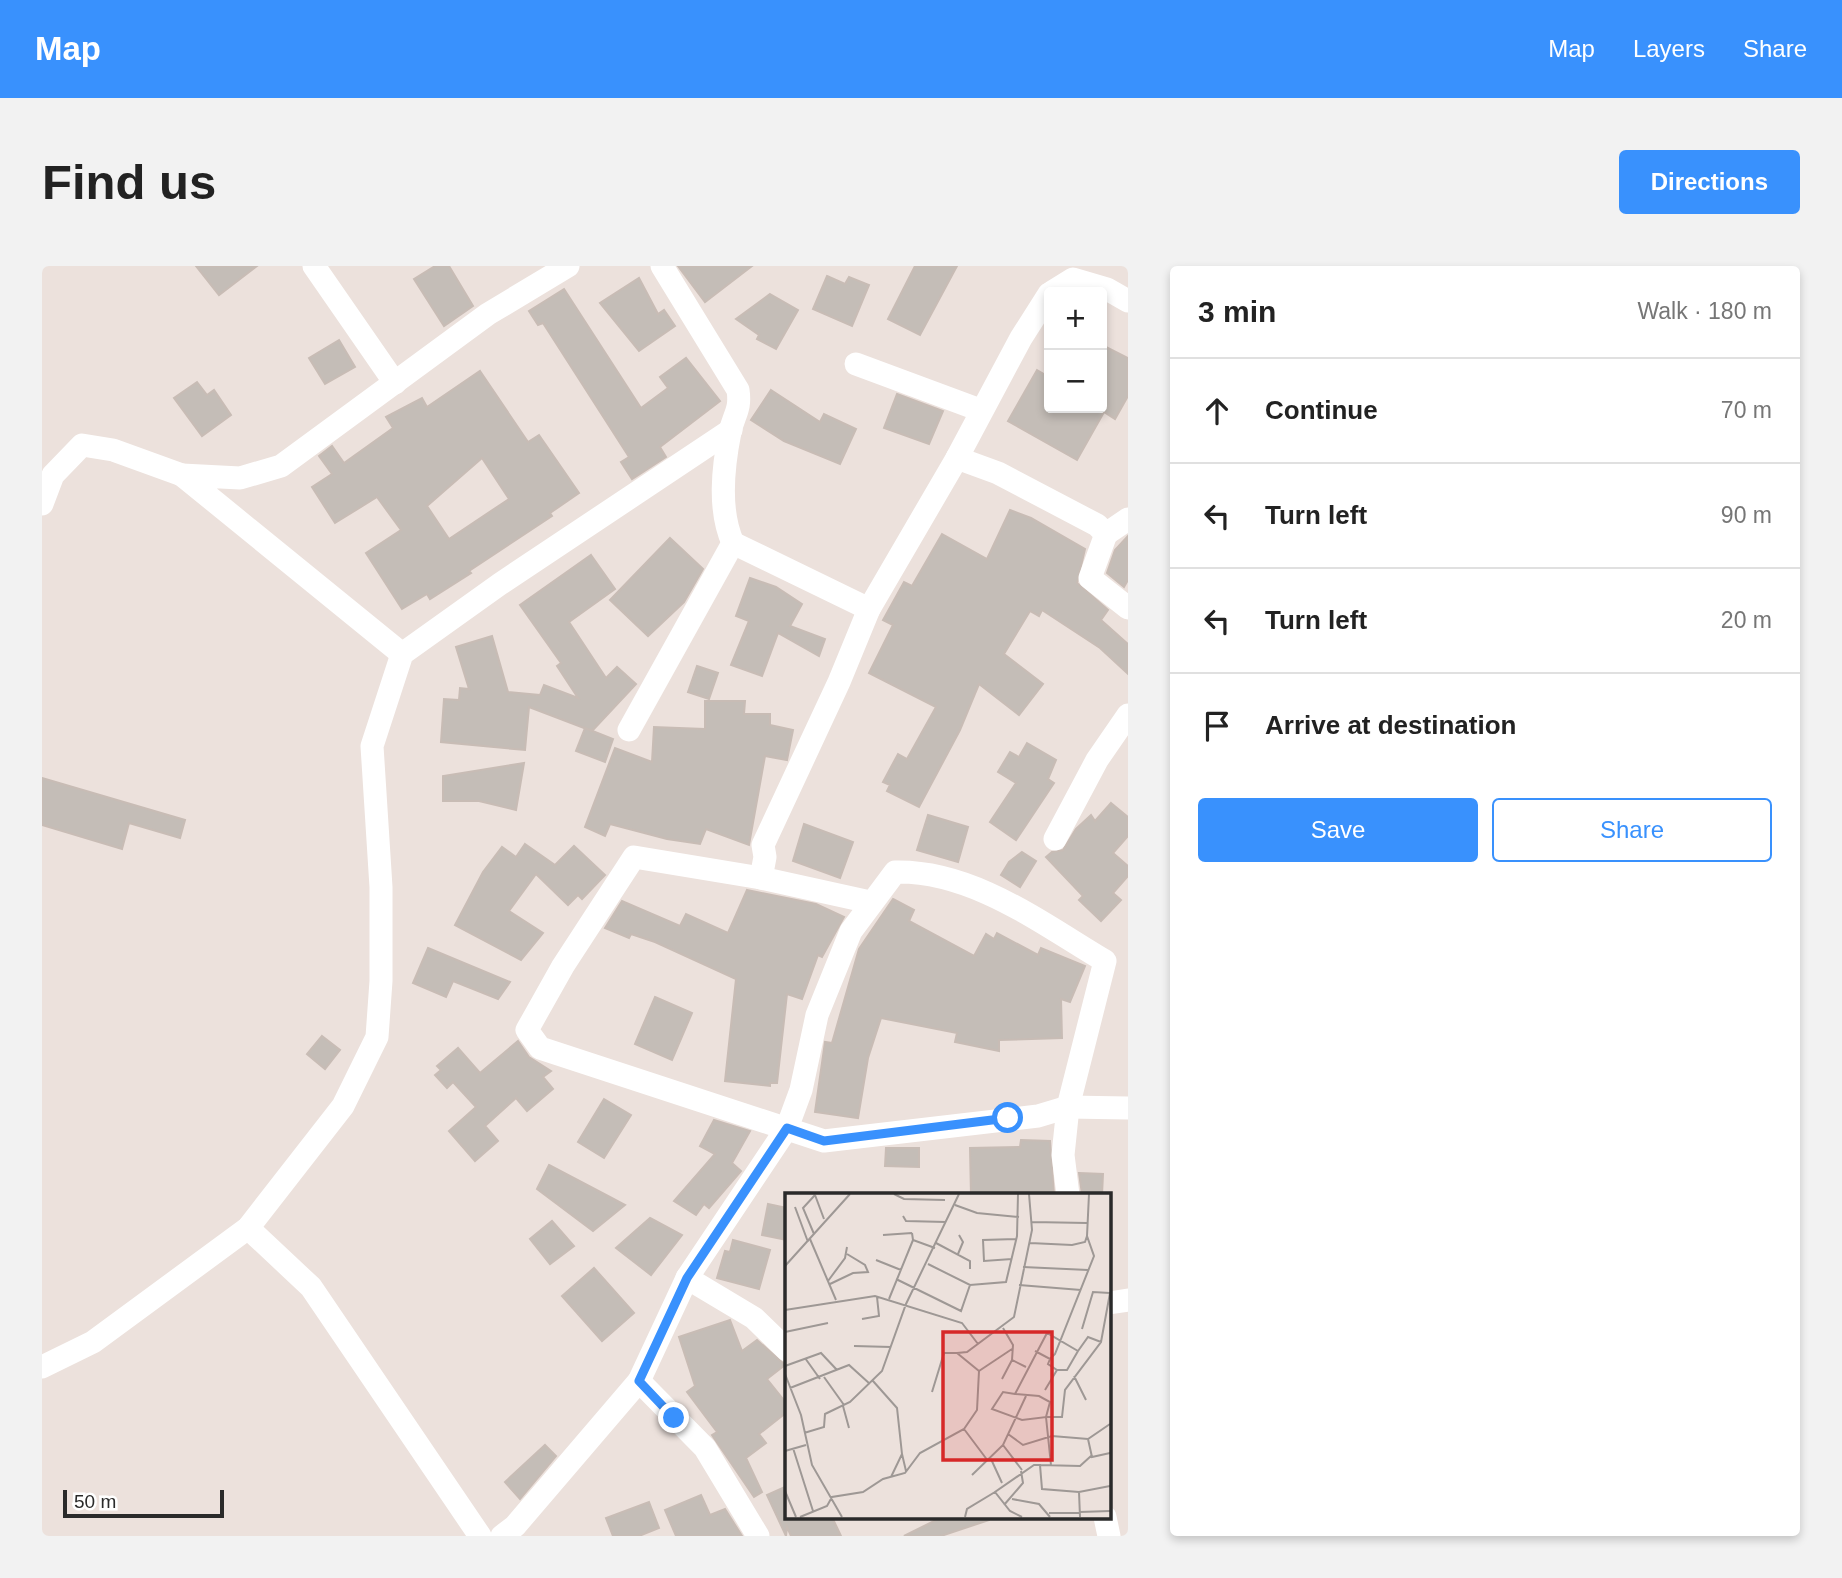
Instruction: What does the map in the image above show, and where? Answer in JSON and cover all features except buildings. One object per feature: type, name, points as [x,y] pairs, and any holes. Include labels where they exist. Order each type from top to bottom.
[{"type":"street","points":[[314,266],[395,383]]},
{"type":"street","points":[[42,504],[54,475],[82,445],[113,450],[182,475],[240,478],[281,466],[488,314],[568,266]]},
{"type":"street","points":[[662,266],[738,390],[740,407],[731,430],[723,508],[723,523],[733,543],[869,609]]},
{"type":"street","points":[[1056,287],[1070,272],[1128,301]]},
{"type":"street","points":[[761,878],[765,857],[763,845],[839,682],[869,609],[957,458],[980,410],[1044,305]]},
{"type":"street","points":[[856,364],[980,410]]},
{"type":"street","points":[[42,1367],[93,1342],[248,1228],[343,1106],[377,1037],[381,887],[372,746],[402,654],[500,584],[731,430]]},
{"type":"street","points":[[957,458],[998,473],[1097,525],[1106,534]]},
{"type":"street","points":[[182,475],[402,654]]},
{"type":"street","points":[[1128,519],[1106,534],[1090,578],[1128,608]]},
{"type":"street","points":[[629,730],[733,543]]},
{"type":"street","points":[[1055,839],[1097,760],[1128,715]]},
{"type":"street","points":[[870,902],[761,878],[634,858],[563,966],[527,1030],[540,1048],[824,1141],[1038,1116],[1069,1107],[1128,1108]]},
{"type":"street","points":[[512,1533],[639,1381],[687,1278],[787,1128],[801,1090],[817,1015],[851,931],[870,902],[895,873],[919,872],[995,895],[1105,961],[1069,1107],[1063,1155],[1068,1193]]},
{"type":"street","points":[[248,1228],[311,1287],[480,1536]]},
{"type":"street","points":[[687,1278],[754,1318],[785,1348]]},
{"type":"street","points":[[639,1381],[705,1448],[758,1536]]},
{"type":"street","points":[[1105,1518],[1109,1536]]},
{"type":"route","points":[[674,1418],[639,1381],[687,1278],[721,1231],[787,1128],[824,1141],[1008,1118]]}]
